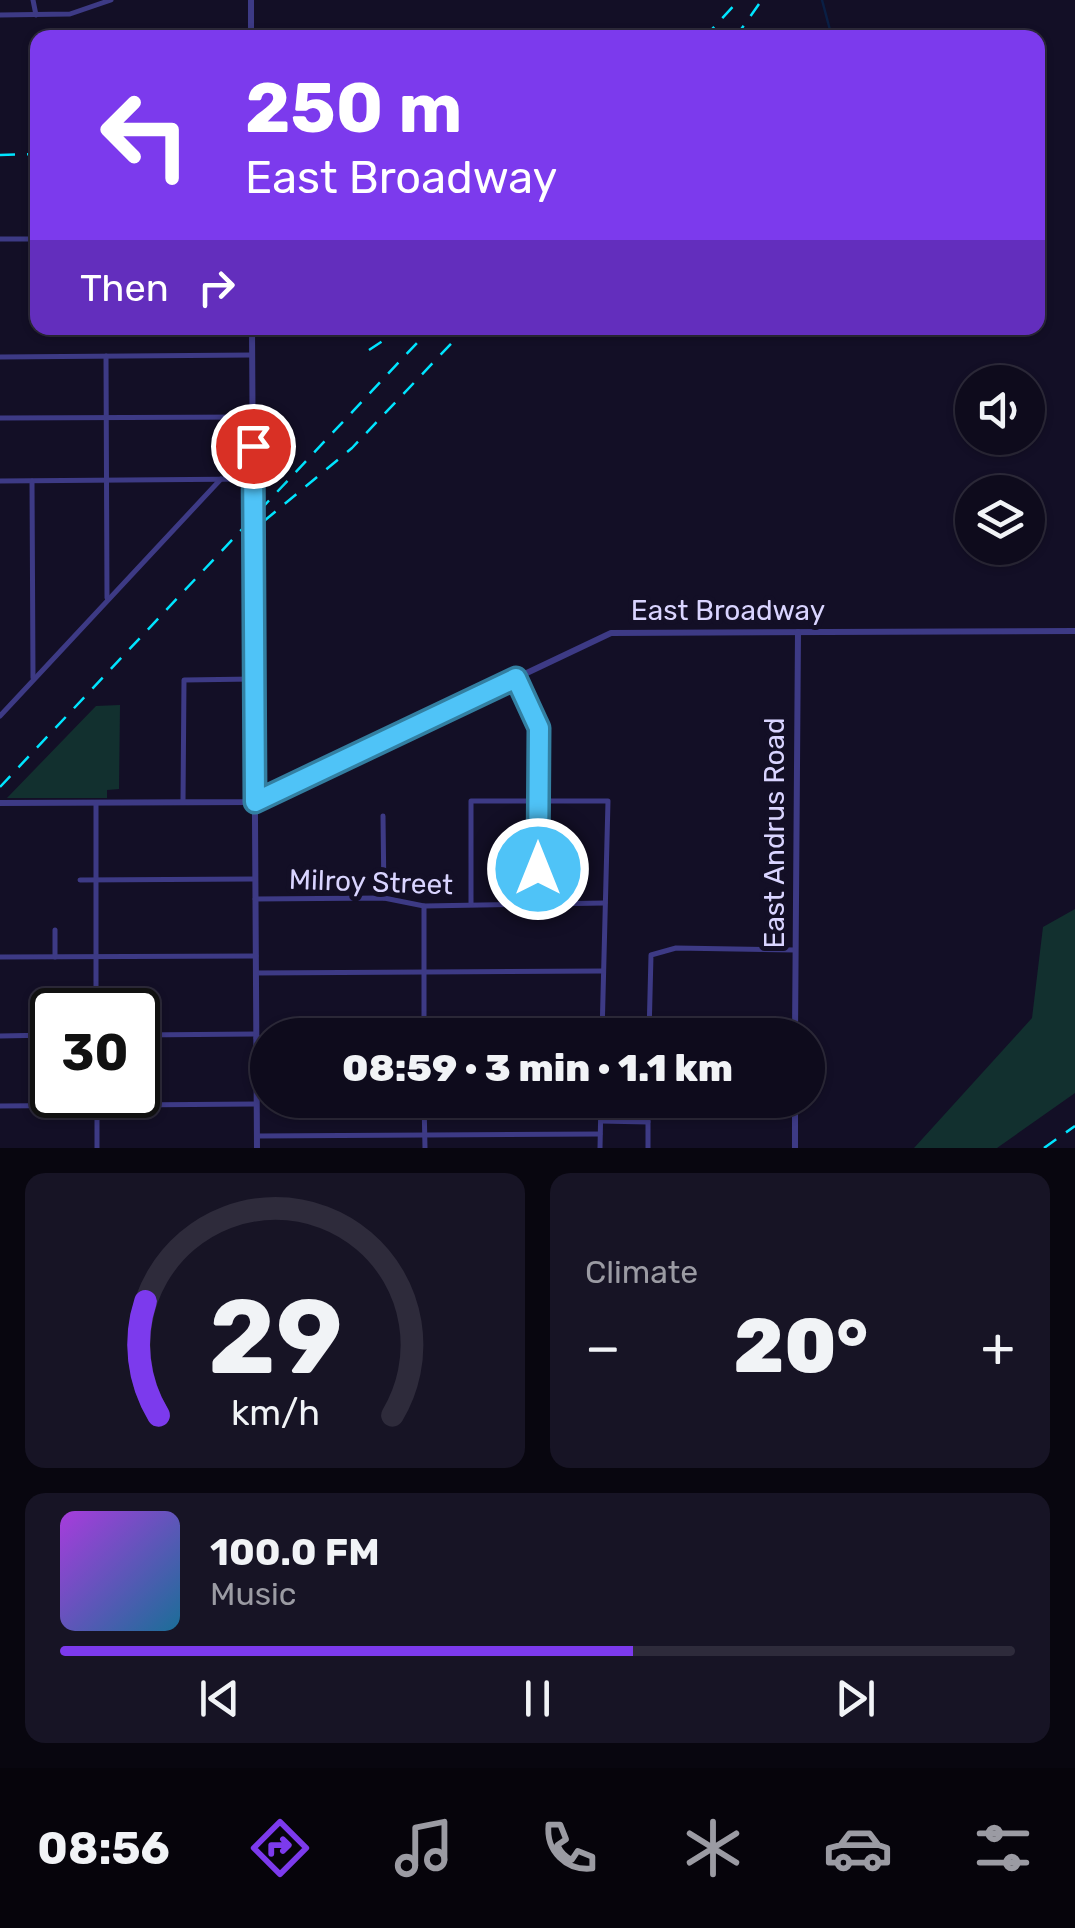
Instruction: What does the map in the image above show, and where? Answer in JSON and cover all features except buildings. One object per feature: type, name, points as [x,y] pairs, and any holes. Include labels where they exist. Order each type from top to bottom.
[{"type":"street","points":[[33,0],[36,15]]},
{"type":"street","points":[[0,15],[70,14],[91,3],[111,0]]},
{"type":"street","points":[[250,0],[251,30]]},
{"type":"street","points":[[0,239],[30,238]]},
{"type":"street","points":[[252,335],[256,1018]]},
{"type":"street","points":[[106,356],[107,601]]},
{"type":"street","points":[[0,357],[252,356]]},
{"type":"street","points":[[0,418],[253,417]]},
{"type":"street","points":[[0,716],[221,479]]},
{"type":"street","points":[[0,481],[253,479]]},
{"type":"street","points":[[32,480],[33,681]]},
{"type":"street","name":"East Broadway","points":[[0,803],[255,802],[612,633],[1075,631]]},
{"type":"street","name":"East Andrus Road","points":[[795,1018],[798,632]]},
{"type":"street","points":[[516,678],[539,728],[537,903]]},
{"type":"street","points":[[183,802],[184,680],[254,679]]},
{"type":"street","points":[[471,904],[471,801],[608,800],[603,1018]]},
{"type":"street","points":[[96,802],[96,988]]},
{"type":"street","points":[[383,816],[384,898]]},
{"type":"street","name":"Milroy Street","points":[[80,880],[256,879]]},
{"type":"street","name":"Milroy Street","points":[[256,899],[384,898],[424,906],[605,903]]},
{"type":"street","points":[[424,906],[424,1018]]},
{"type":"street","points":[[55,930],[55,958]]},
{"type":"street","points":[[649,1018],[651,955],[676,948],[795,950]]},
{"type":"street","points":[[0,957],[256,956]]},
{"type":"street","points":[[256,973],[604,971]]},
{"type":"street","points":[[160,1035],[250,1036]]},
{"type":"street","points":[[0,1036],[30,1036]]},
{"type":"street","points":[[160,1105],[250,1104]]},
{"type":"street","points":[[0,1106],[30,1106]]},
{"type":"street","points":[[97,1118],[97,1148]]},
{"type":"street","points":[[256,1118],[257,1148]]},
{"type":"street","points":[[424,1118],[425,1148]]},
{"type":"street","points":[[600,1118],[600,1148]]},
{"type":"street","points":[[648,1118],[648,1148]]},
{"type":"street","points":[[795,1118],[795,1148]]},
{"type":"street","points":[[600,1121],[648,1122]]},
{"type":"street","points":[[256,1136],[600,1134]]},
{"type":"green space","points":[[120,705],[119,789],[107,790],[107,798],[7,798],[96,706]]},
{"type":"green space","points":[[1075,909],[1075,1093],[997,1148],[914,1148],[1032,1018],[1043,927]]},
{"type":"waterway","points":[[822,0],[830,30]]},
{"type":"railway","points":[[711,30],[739,0]]},
{"type":"railway","points":[[741,30],[759,4]]},
{"type":"railway","points":[[0,155],[30,154]]},
{"type":"railway","points":[[369,350],[392,335]]},
{"type":"railway","points":[[0,787],[424,335]]},
{"type":"railway","points":[[264,521],[352,448],[459,335]]},
{"type":"railway","points":[[1044,1148],[1075,1126]]},
{"type":"route","points":[[253,446],[255,802],[516,678],[539,728],[538,869]]}]
